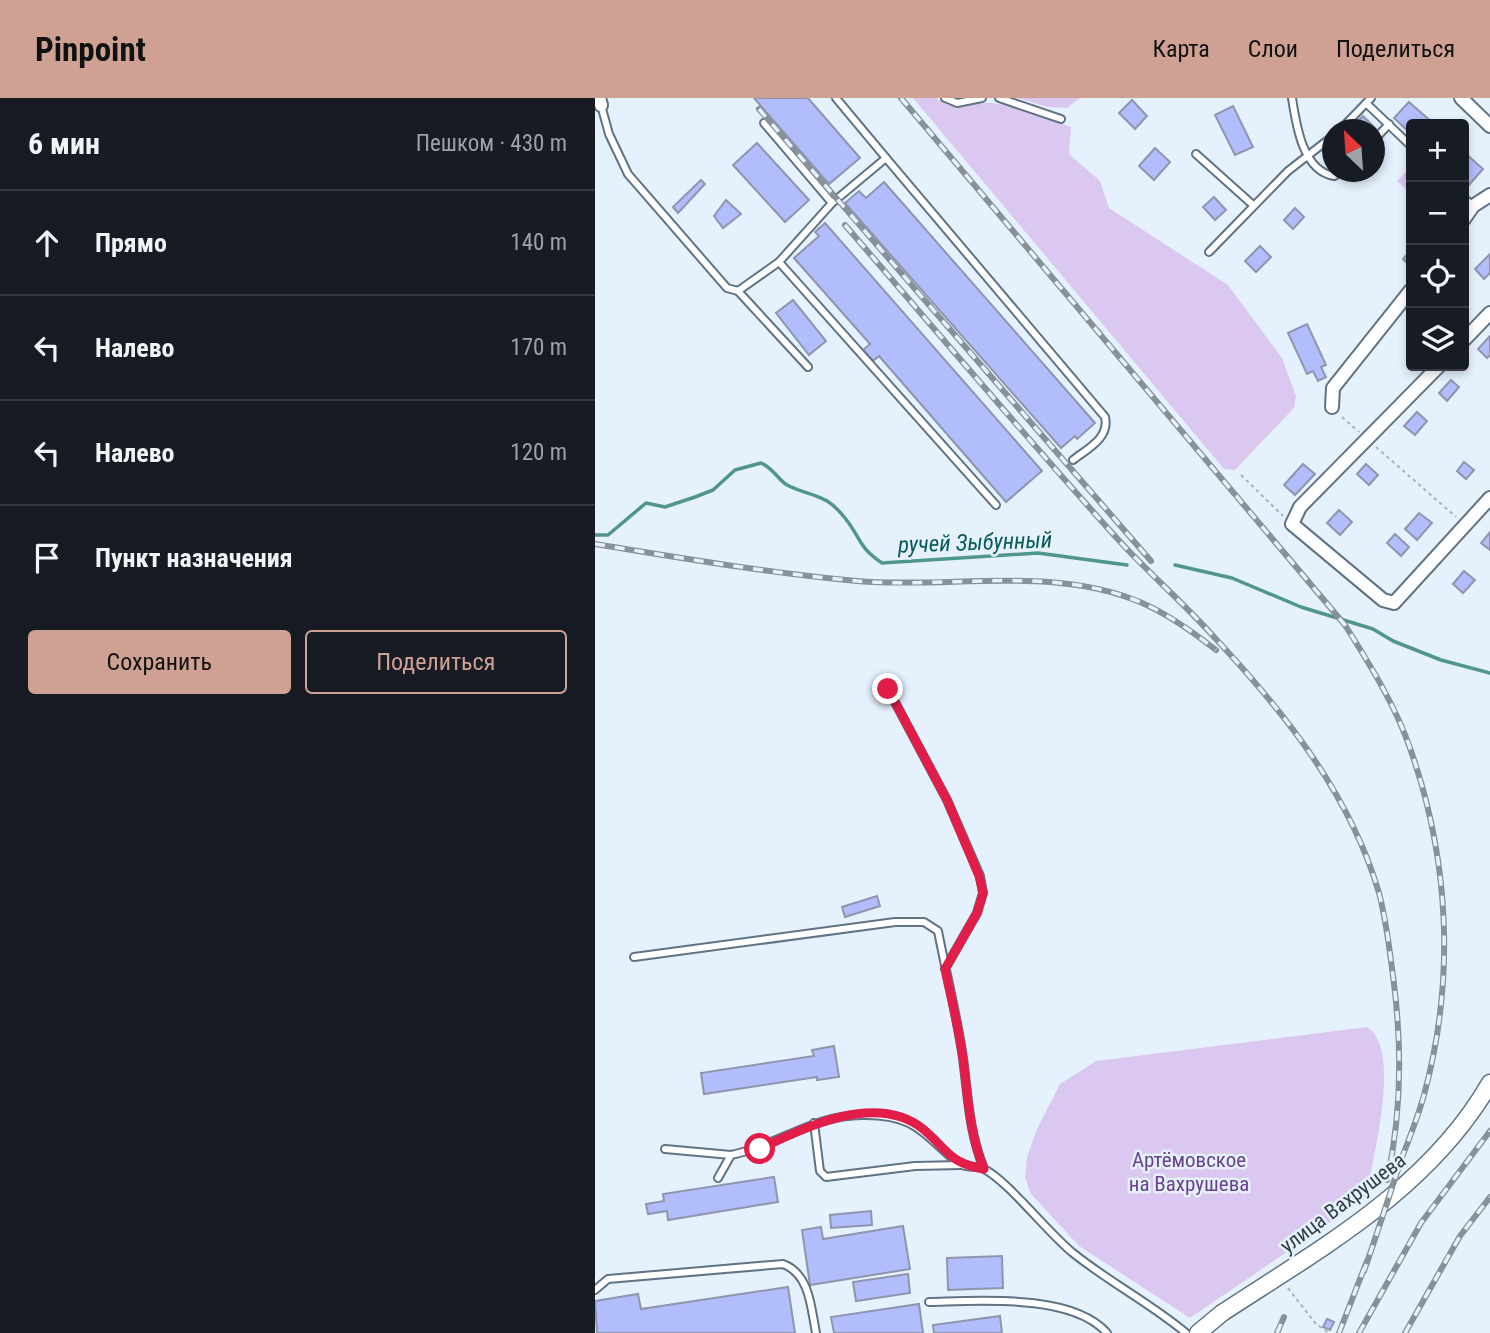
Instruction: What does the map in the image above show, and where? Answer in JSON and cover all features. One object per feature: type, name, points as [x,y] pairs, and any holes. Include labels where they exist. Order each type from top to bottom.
[{"type":"main road","name":"улица Вахрушева","points":[[1198,1333],[1222,1313],[1412,1182],[1457,1131],[1490,1083]]},
{"type":"street","points":[[1461,98],[1490,126]]},
{"type":"street","points":[[1469,202],[1490,195]]},
{"type":"street","points":[[1332,407],[1333,388],[1406,296]]},
{"type":"street","points":[[1469,335],[1490,313]]},
{"type":"street","points":[[1434,371],[1300,507],[1292,524],[1383,600],[1394,603],[1490,498]]},
{"type":"lane","points":[[836,98],[1105,417],[1107,424],[1101,438],[1073,460]]},
{"type":"lane","points":[[945,98],[957,103],[982,98]]},
{"type":"lane","points":[[999,98],[1061,119]]},
{"type":"lane","points":[[1292,98],[1299,140],[1309,158],[1322,170]]},
{"type":"lane","points":[[1352,119],[1369,101],[1406,141]]},
{"type":"lane","points":[[600,102],[609,134],[628,174],[727,288],[738,291],[808,367]]},
{"type":"lane","points":[[764,123],[832,203]]},
{"type":"lane","points":[[1385,128],[1389,124]]},
{"type":"lane","points":[[1209,253],[1288,171],[1309,158],[1322,146]]},
{"type":"lane","points":[[1196,154],[1253,205]]},
{"type":"lane","points":[[738,291],[779,262],[832,203],[886,158]]},
{"type":"lane","points":[[779,262],[996,505]]},
{"type":"lane","points":[[888,689],[947,800],[979,876],[983,893],[977,913],[945,969]]},
{"type":"lane","points":[[634,957],[895,922],[923,922],[938,931],[963,1058],[966,1107],[974,1145],[984,1169],[1074,1254],[1156,1308],[1186,1333]]},
{"type":"lane","points":[[665,1149],[731,1155],[760,1149],[814,1123],[862,1115],[893,1117],[920,1127],[961,1166]]},
{"type":"lane","points":[[814,1123],[820,1171],[826,1177],[915,1166],[984,1169]]},
{"type":"lane","points":[[718,1178],[731,1155]]},
{"type":"lane","points":[[595,1290],[608,1279],[783,1264],[793,1268],[804,1282],[816,1333]]},
{"type":"lane","points":[[929,1303],[989,1300],[1042,1306],[1086,1316],[1107,1333]]},
{"type":"path","points":[[1332,407],[1465,525]]},
{"type":"path","points":[[1241,475],[1292,524]]},
{"type":"path","points":[[1279,1276],[1316,1324],[1329,1333]]},
{"type":"green space","points":[[913,98],[937,98],[943,103],[956,106],[990,103],[1011,106],[1071,127],[1069,154],[1100,181],[1109,208],[1228,285],[1282,358],[1296,396],[1294,408],[1235,470],[1224,469]]},
{"type":"green space","points":[[1018,98],[1080,98],[1067,108],[1047,107]]},
{"type":"green space","points":[[1406,171],[1406,189],[1397,181]]},
{"type":"green space","name":"Артёмовское на Вахрушева","points":[[1367,1027],[1378,1039],[1383,1058],[1384,1081],[1366,1198],[1190,1318],[1079,1246],[1031,1194],[1025,1178],[1027,1157],[1037,1129],[1060,1084],[1096,1061]]},
{"type":"building","points":[[754,98],[808,98],[860,158],[829,184]]},
{"type":"building","points":[[1132,100],[1147,116],[1135,129],[1119,113]]},
{"type":"building","points":[[1409,102],[1428,119],[1406,119],[1406,129],[1394,118]]},
{"type":"building","points":[[1233,106],[1253,147],[1235,155],[1215,115]]},
{"type":"building","points":[[757,143],[809,200],[785,222],[733,165]]},
{"type":"building","points":[[1155,148],[1170,162],[1154,180],[1139,166]]},
{"type":"building","points":[[1469,156],[1483,169],[1469,185]]},
{"type":"building","points":[[701,180],[705,184],[678,213],[673,207]]},
{"type":"building","points":[[884,182],[1095,423],[1077,439],[1075,436],[1061,448],[845,203],[859,191],[866,198]]},
{"type":"building","points":[[1214,197],[1226,210],[1215,220],[1203,207]]},
{"type":"building","points":[[726,200],[741,214],[723,228],[714,216]]},
{"type":"building","points":[[1295,208],[1304,217],[1293,229],[1284,220]]},
{"type":"building","points":[[825,223],[1042,471],[1006,502],[879,356],[873,361],[863,350],[870,344],[794,258],[819,236],[815,232]]},
{"type":"building","points":[[1260,246],[1271,257],[1256,272],[1245,261]]},
{"type":"building","points":[[1490,254],[1490,273],[1484,279],[1475,269]]},
{"type":"building","points":[[793,300],[826,341],[809,355],[776,313]]},
{"type":"building","points":[[1307,324],[1326,365],[1321,367],[1326,377],[1318,381],[1313,371],[1307,374],[1288,333]]},
{"type":"building","points":[[1490,336],[1490,355],[1487,358],[1478,349]]},
{"type":"building","points":[[1451,380],[1459,387],[1447,401],[1439,393]]},
{"type":"building","points":[[1417,412],[1427,421],[1415,435],[1404,426]]},
{"type":"building","points":[[1464,462],[1474,470],[1466,479],[1457,471]]},
{"type":"building","points":[[1303,464],[1315,474],[1295,495],[1284,485]]},
{"type":"building","points":[[1366,464],[1378,475],[1369,485],[1357,474]]},
{"type":"building","points":[[1339,510],[1352,522],[1340,535],[1327,523]]},
{"type":"building","points":[[1419,513],[1432,523],[1417,540],[1405,529]]},
{"type":"building","points":[[1490,532],[1490,550],[1481,543]]},
{"type":"building","points":[[1395,534],[1409,547],[1401,556],[1387,543]]},
{"type":"building","points":[[1464,571],[1475,580],[1463,593],[1453,584]]},
{"type":"building","points":[[877,896],[880,906],[845,917],[842,907]]},
{"type":"building","points":[[834,1046],[839,1077],[817,1080],[817,1077],[704,1094],[701,1073],[814,1056],[812,1050]]},
{"type":"building","points":[[774,1177],[778,1202],[668,1220],[667,1211],[648,1214],[646,1204],[664,1201],[663,1194]]},
{"type":"building","points":[[871,1211],[872,1225],[831,1228],[830,1215]]},
{"type":"building","points":[[903,1226],[910,1269],[810,1285],[802,1230],[821,1227],[823,1239]]},
{"type":"building","points":[[1002,1256],[1003,1288],[948,1290],[947,1258]]},
{"type":"building","points":[[908,1274],[910,1293],[856,1301],[853,1282]]},
{"type":"building","points":[[788,1287],[795,1333],[597,1333],[595,1301],[638,1294],[641,1309]]},
{"type":"building","points":[[919,1304],[923,1333],[834,1333],[831,1317]]},
{"type":"building","points":[[1000,1316],[1002,1333],[934,1333],[933,1325]]},
{"type":"building","points":[[1327,1319],[1334,1322],[1330,1330],[1323,1327]]},
{"type":"waterway","name":"ручей Зыбунный","points":[[595,535],[608,535],[646,503],[665,507],[695,497],[713,490],[735,470],[761,463],[785,484],[831,504],[845,518],[864,547],[882,563],[1038,553],[1127,565]]},
{"type":"waterway","name":"ручей Зыбунный","points":[[1175,565],[1232,578],[1301,607],[1373,629],[1393,641],[1441,660],[1490,673]]},
{"type":"railway","points":[[901,98],[1345,625],[1382,686],[1405,734],[1424,793],[1440,879],[1444,922],[1441,1009],[1422,1103],[1364,1271]]},
{"type":"railway","points":[[759,109],[1151,561]]},
{"type":"railway","points":[[845,225],[1114,535],[1241,666],[1290,725],[1333,788],[1351,822],[1379,893],[1390,950],[1397,1008],[1399,1082],[1395,1132],[1387,1180]]},
{"type":"railway","points":[[595,544],[857,581],[1036,581],[1071,584],[1140,602],[1180,624],[1216,650]]},
{"type":"railway","points":[[1359,1333],[1421,1223],[1490,1131]]},
{"type":"railway","points":[[1405,1333],[1460,1236],[1490,1197]]},
{"type":"railway","points":[[1339,1333],[1367,1261]]},
{"type":"railway","points":[[1277,1333],[1284,1317]]},
{"type":"route","points":[[760,1149],[830,1118],[862,1115],[893,1117],[920,1127],[961,1166],[984,1169],[974,1145],[966,1107],[963,1058],[945,969],[977,913],[983,893],[979,876],[947,800],[888,689]]}]
